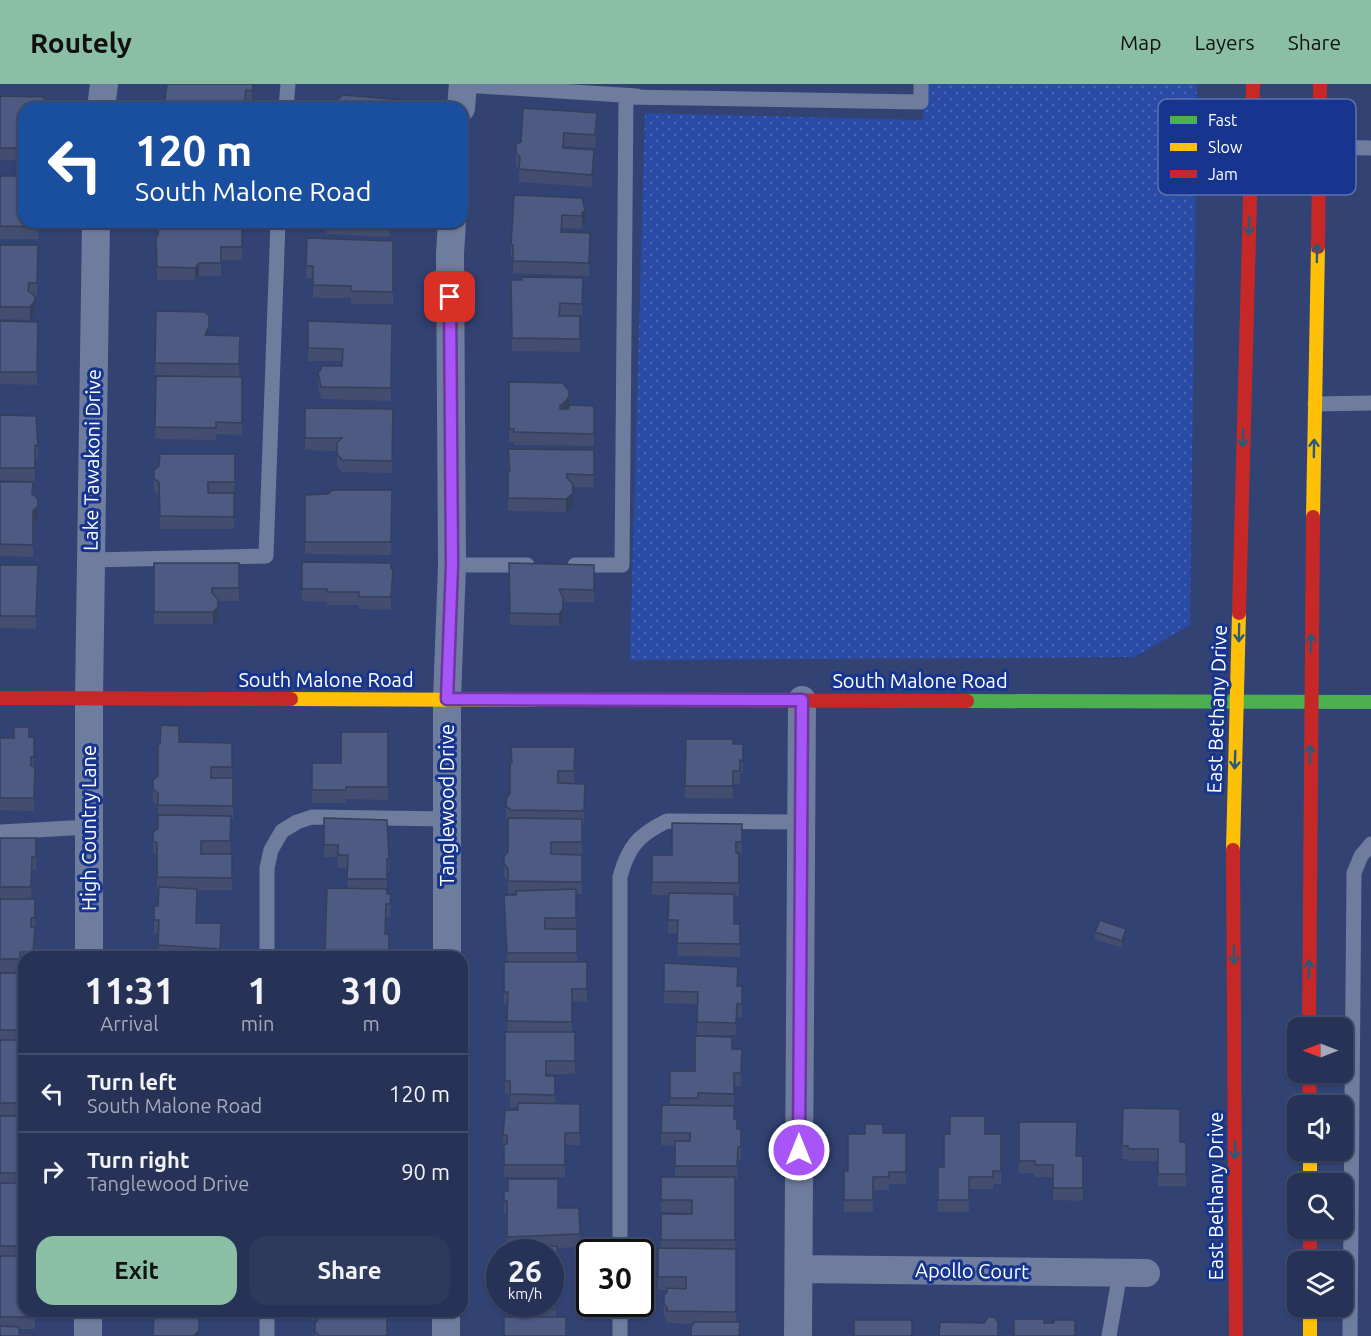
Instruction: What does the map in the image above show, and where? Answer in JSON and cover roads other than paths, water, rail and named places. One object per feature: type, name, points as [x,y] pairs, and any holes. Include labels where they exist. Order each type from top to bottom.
[{"type":"main road","name":"East Bethany Drive","points":[[1253,84],[1253,99]]},
{"type":"main road","points":[[1320,84],[1320,99]]},
{"type":"main road","name":"East Bethany Drive","points":[[1236,1336],[1233,832],[1250,195]]},
{"type":"main road","points":[[1310,1017],[1311,702],[1318,195]]},
{"type":"main road","name":"South Malone Road","points":[[0,698],[1371,702]]},
{"type":"main road","points":[[1310,1317],[1310,1336]]},
{"type":"street","points":[[102,102],[104,84]]},
{"type":"street","name":"Lake Tawakoni Drive","points":[[89,699],[96,228]]},
{"type":"street","name":"Tanglewood Drive","points":[[447,951],[447,699],[452,565],[452,228]]},
{"type":"street","name":"High Country Lane","points":[[89,699],[89,951]]},
{"type":"street","points":[[798,1336],[802,700]]},
{"type":"street","name":"Apollo Court","points":[[799,1269],[1133,1273]]},
{"type":"street","points":[[88,1317],[88,1336]]},
{"type":"street","points":[[446,1317],[446,1336]]},
{"type":"lane","points":[[286,102],[288,84]]},
{"type":"lane","points":[[462,92],[921,102],[921,84]]},
{"type":"lane","points":[[565,565],[622,565],[626,97],[643,97]]},
{"type":"lane","points":[[1356,148],[1371,148]]},
{"type":"lane","points":[[91,560],[266,556],[278,228]]},
{"type":"lane","points":[[1315,404],[1371,403]]},
{"type":"lane","points":[[452,565],[543,565]]},
{"type":"lane","points":[[267,951],[267,868],[270,850],[282,831],[297,822],[312,818],[447,819]]},
{"type":"lane","points":[[620,1239],[620,877],[625,859],[635,842],[649,830],[667,822],[802,822]]},
{"type":"lane","points":[[0,832],[89,826]]},
{"type":"lane","points":[[1350,1336],[1354,873],[1361,856],[1371,844]]},
{"type":"lane","points":[[1109,1336],[1133,1273]]},
{"type":"lane","points":[[267,1317],[267,1336]]},
{"type":"lane","points":[[620,1317],[620,1336]]}]
